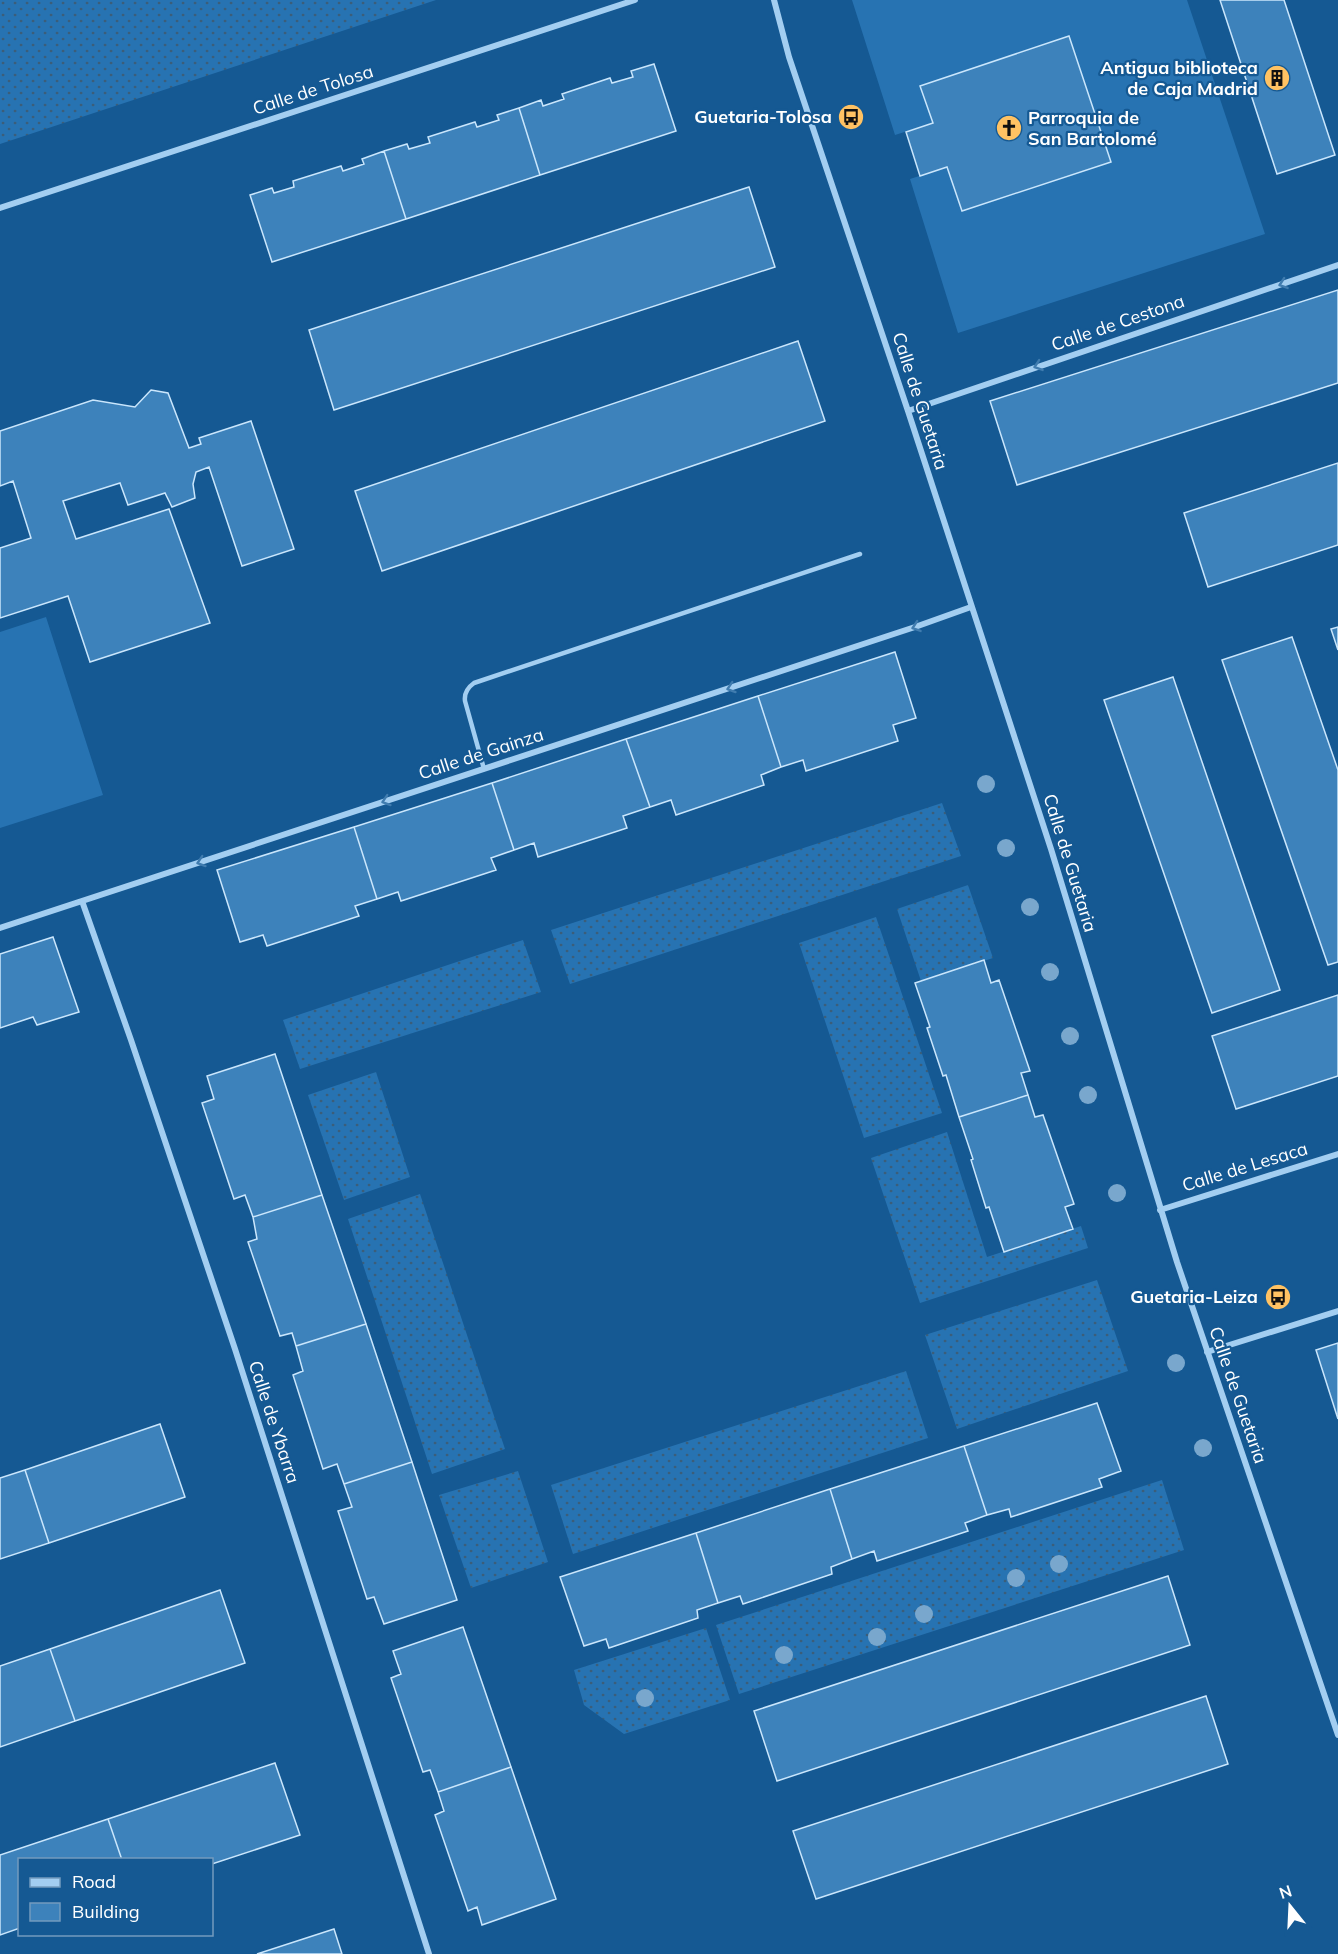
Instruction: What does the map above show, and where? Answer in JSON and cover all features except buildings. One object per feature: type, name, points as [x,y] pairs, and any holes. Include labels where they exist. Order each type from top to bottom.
[{"type":"street","name":"Calle de Tolosa","points":[[0,208],[635,0]]},
{"type":"street","name":"Calle de Guetaria","points":[[774,0],[789,57],[1051,849],[1160,1209],[1338,1735]]},
{"type":"street","name":"Calle de Cestona","points":[[908,411],[1338,265]]},
{"type":"street","name":"Calle de Gainza","points":[[0,928],[971,607]]},
{"type":"street","name":"Calle de Ybarra","points":[[82,901],[132,1040],[235,1349],[429,1954]]},
{"type":"street","name":"Calle de Lesaca","points":[[1160,1209],[1338,1154]]},
{"type":"street","points":[[1207,1352],[1338,1311]]},
{"type":"lane","points":[[484,769],[465,701],[468,687],[860,554]]},
{"type":"shaded area","points":[[0,0],[436,0],[0,144]]},
{"type":"shaded area","points":[[852,0],[1187,0],[1265,234],[958,333],[910,179],[947,167],[962,211],[1111,162],[1069,36],[921,86],[933,123],[895,135]]},
{"type":"shaded area","points":[[46,617],[103,795],[0,828],[0,632]]},
{"type":"shaded area","points":[[942,803],[961,856],[570,984],[551,930]]},
{"type":"shaded area","points":[[968,885],[993,958],[921,981],[897,909]]},
{"type":"shaded area","points":[[876,917],[942,1113],[864,1138],[799,943]]},
{"type":"shaded area","points":[[523,940],[541,992],[300,1069],[283,1020]]},
{"type":"shaded area","points":[[376,1072],[410,1177],[344,1200],[308,1095]]},
{"type":"shaded area","points":[[947,1132],[987,1257],[1081,1226],[1088,1248],[920,1303],[871,1158]]},
{"type":"shaded area","points":[[420,1194],[505,1449],[432,1474],[348,1219]]},
{"type":"shaded area","points":[[1097,1280],[1128,1371],[957,1429],[925,1335]]},
{"type":"shaded area","points":[[906,1371],[928,1438],[573,1554],[551,1485]]},
{"type":"shaded area","points":[[518,1471],[548,1562],[471,1588],[439,1495]]},
{"type":"shaded area","points":[[1162,1480],[1184,1550],[739,1694],[716,1625]]},
{"type":"shaded area","points":[[706,1628],[730,1700],[624,1734],[584,1705],[574,1670]]},
{"type":"place","name":"Antigua biblioteca de Caja Madrid","points":[[1277,78]]},
{"type":"place","name":"Guetaria-Tolosa","points":[[851,117]]},
{"type":"place","name":"Parroquia de San Bartolomé","points":[[1009,128]]},
{"type":"place","name":"Guetaria-Leiza","points":[[1278,1297]]}]
